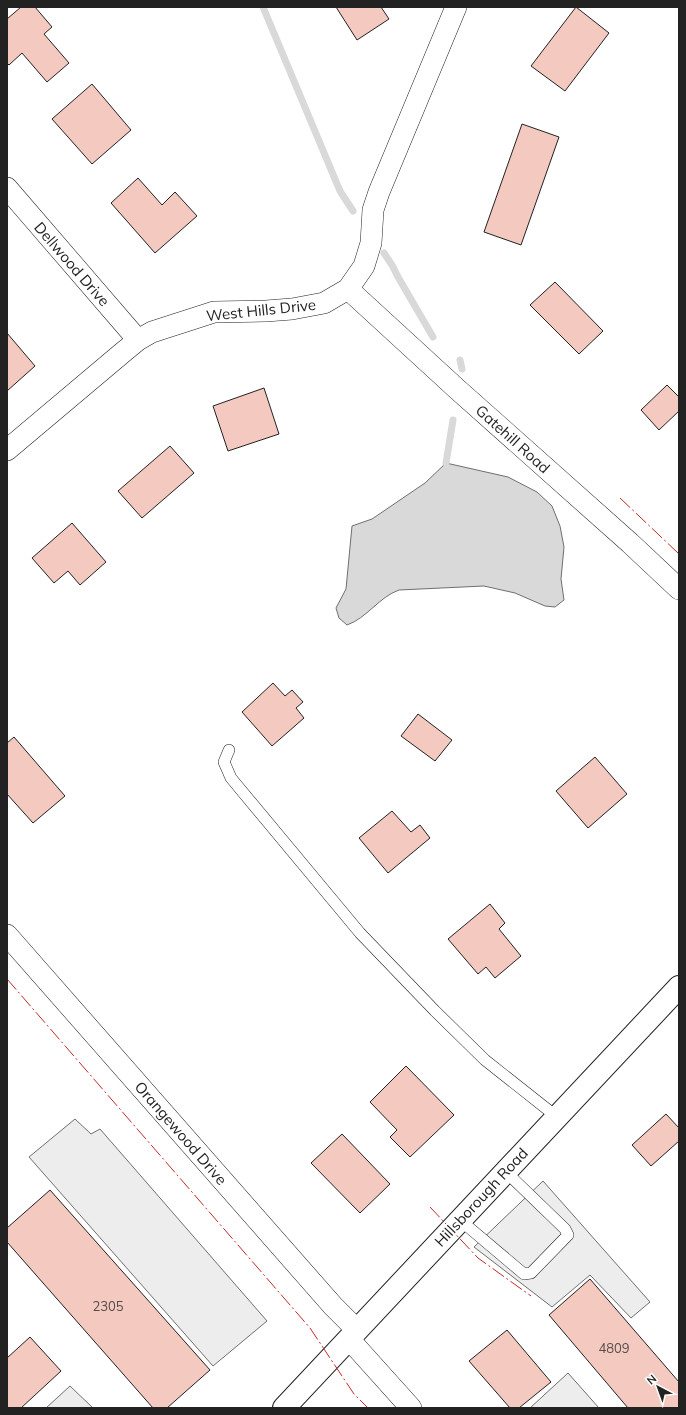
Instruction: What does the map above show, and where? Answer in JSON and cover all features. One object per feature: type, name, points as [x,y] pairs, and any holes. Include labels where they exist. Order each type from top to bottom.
[{"type":"main road","name":"Hillsborough Road","points":[[284,1408],[679,987]]},
{"type":"street","name":"West Hills Drive","points":[[7,450],[138,340],[152,332],[214,312],[292,309],[324,303],[348,288],[364,266],[371,243],[373,210],[379,192],[456,7]]},
{"type":"street","name":"Dellwood Drive","points":[[7,188],[138,340]]},
{"type":"street","name":"Gatehill Road","points":[[348,288],[457,389],[679,589]]},
{"type":"street","name":"Orangewood Drive","points":[[7,935],[333,1306],[353,1335],[411,1408]]},
{"type":"lane","points":[[229,750],[224,762],[231,778],[360,933],[435,1011],[485,1060],[557,1117]]},
{"type":"lane","points":[[460,1220],[524,1274],[531,1273],[568,1235],[565,1229],[505,1171]]},
{"type":"shaded area","points":[[446,463],[508,477],[537,492],[552,506],[560,526],[564,547],[561,579],[564,600],[555,607],[545,606],[515,593],[484,586],[399,590],[385,597],[361,618],[347,625],[339,618],[336,608],[346,589],[352,526],[372,519],[425,483]]},
{"type":"shaded area","points":[[75,1119],[91,1134],[100,1129],[267,1321],[213,1366],[29,1157]]},
{"type":"shaded area","points":[[543,1181],[650,1302],[631,1318],[590,1275],[552,1307],[474,1247]]},
{"type":"shaded area","points":[[568,1373],[599,1408],[530,1408]]},
{"type":"shaded area","points":[[70,1386],[93,1408],[46,1408]]},
{"type":"building","points":[[21,7],[35,7],[52,27],[44,34],[69,63],[47,82],[22,53],[9,65],[7,63],[7,19]]},
{"type":"building","points":[[336,7],[381,7],[389,19],[357,40]]},
{"type":"building","points":[[576,7],[609,33],[565,91],[531,66]]},
{"type":"building","points":[[92,84],[131,130],[92,164],[52,119]]},
{"type":"building","points":[[522,124],[559,137],[521,245],[484,232]]},
{"type":"building","points":[[138,178],[162,205],[175,192],[197,216],[155,253],[111,203]]},
{"type":"building","points":[[555,282],[603,331],[579,354],[530,305]]},
{"type":"building","points":[[7,333],[35,366],[7,391]]},
{"type":"building","points":[[667,385],[679,397],[679,411],[659,430],[641,410]]},
{"type":"building","points":[[264,388],[279,434],[228,451],[213,406]]},
{"type":"building","points":[[170,446],[194,473],[142,518],[118,491]]},
{"type":"building","points":[[72,523],[106,562],[80,585],[68,571],[54,583],[32,558]]},
{"type":"building","points":[[273,683],[285,696],[292,690],[303,702],[296,708],[304,718],[272,746],[242,712]]},
{"type":"building","points":[[418,714],[452,740],[435,761],[401,736]]},
{"type":"building","points":[[14,737],[65,796],[33,823],[7,794],[7,743]]},
{"type":"building","points":[[595,757],[627,794],[588,828],[556,791]]},
{"type":"building","points":[[392,811],[411,832],[420,825],[430,838],[388,873],[359,838]]},
{"type":"building","points":[[490,904],[505,923],[499,929],[521,956],[495,978],[486,967],[478,974],[448,939]]},
{"type":"building","points":[[406,1066],[454,1115],[410,1157],[390,1137],[397,1130],[370,1102]]},
{"type":"building","points":[[666,1114],[679,1128],[679,1141],[651,1166],[632,1145]]},
{"type":"building","points":[[342,1134],[390,1184],[360,1213],[311,1163]]},
{"type":"building","points":[[50,1190],[210,1370],[167,1408],[153,1408],[7,1242],[7,1228]]},
{"type":"building","points":[[590,1279],[679,1382],[679,1408],[628,1408],[549,1315]]},
{"type":"building","points":[[507,1330],[551,1382],[519,1408],[510,1408],[469,1361]]},
{"type":"building","points":[[30,1337],[61,1371],[21,1408],[7,1408],[7,1358]]},
{"type":"waterway","points":[[263,7],[340,191],[353,211]]},
{"type":"waterway","points":[[384,253],[433,337]]},
{"type":"waterway","points":[[460,360],[462,369]]},
{"type":"waterway","points":[[446,463],[453,420]]},
{"type":"power","points":[[620,498],[679,554]]},
{"type":"power","points":[[7,979],[310,1328],[354,1394],[368,1408]]},
{"type":"power","points":[[430,1207],[478,1258],[531,1296]]}]
